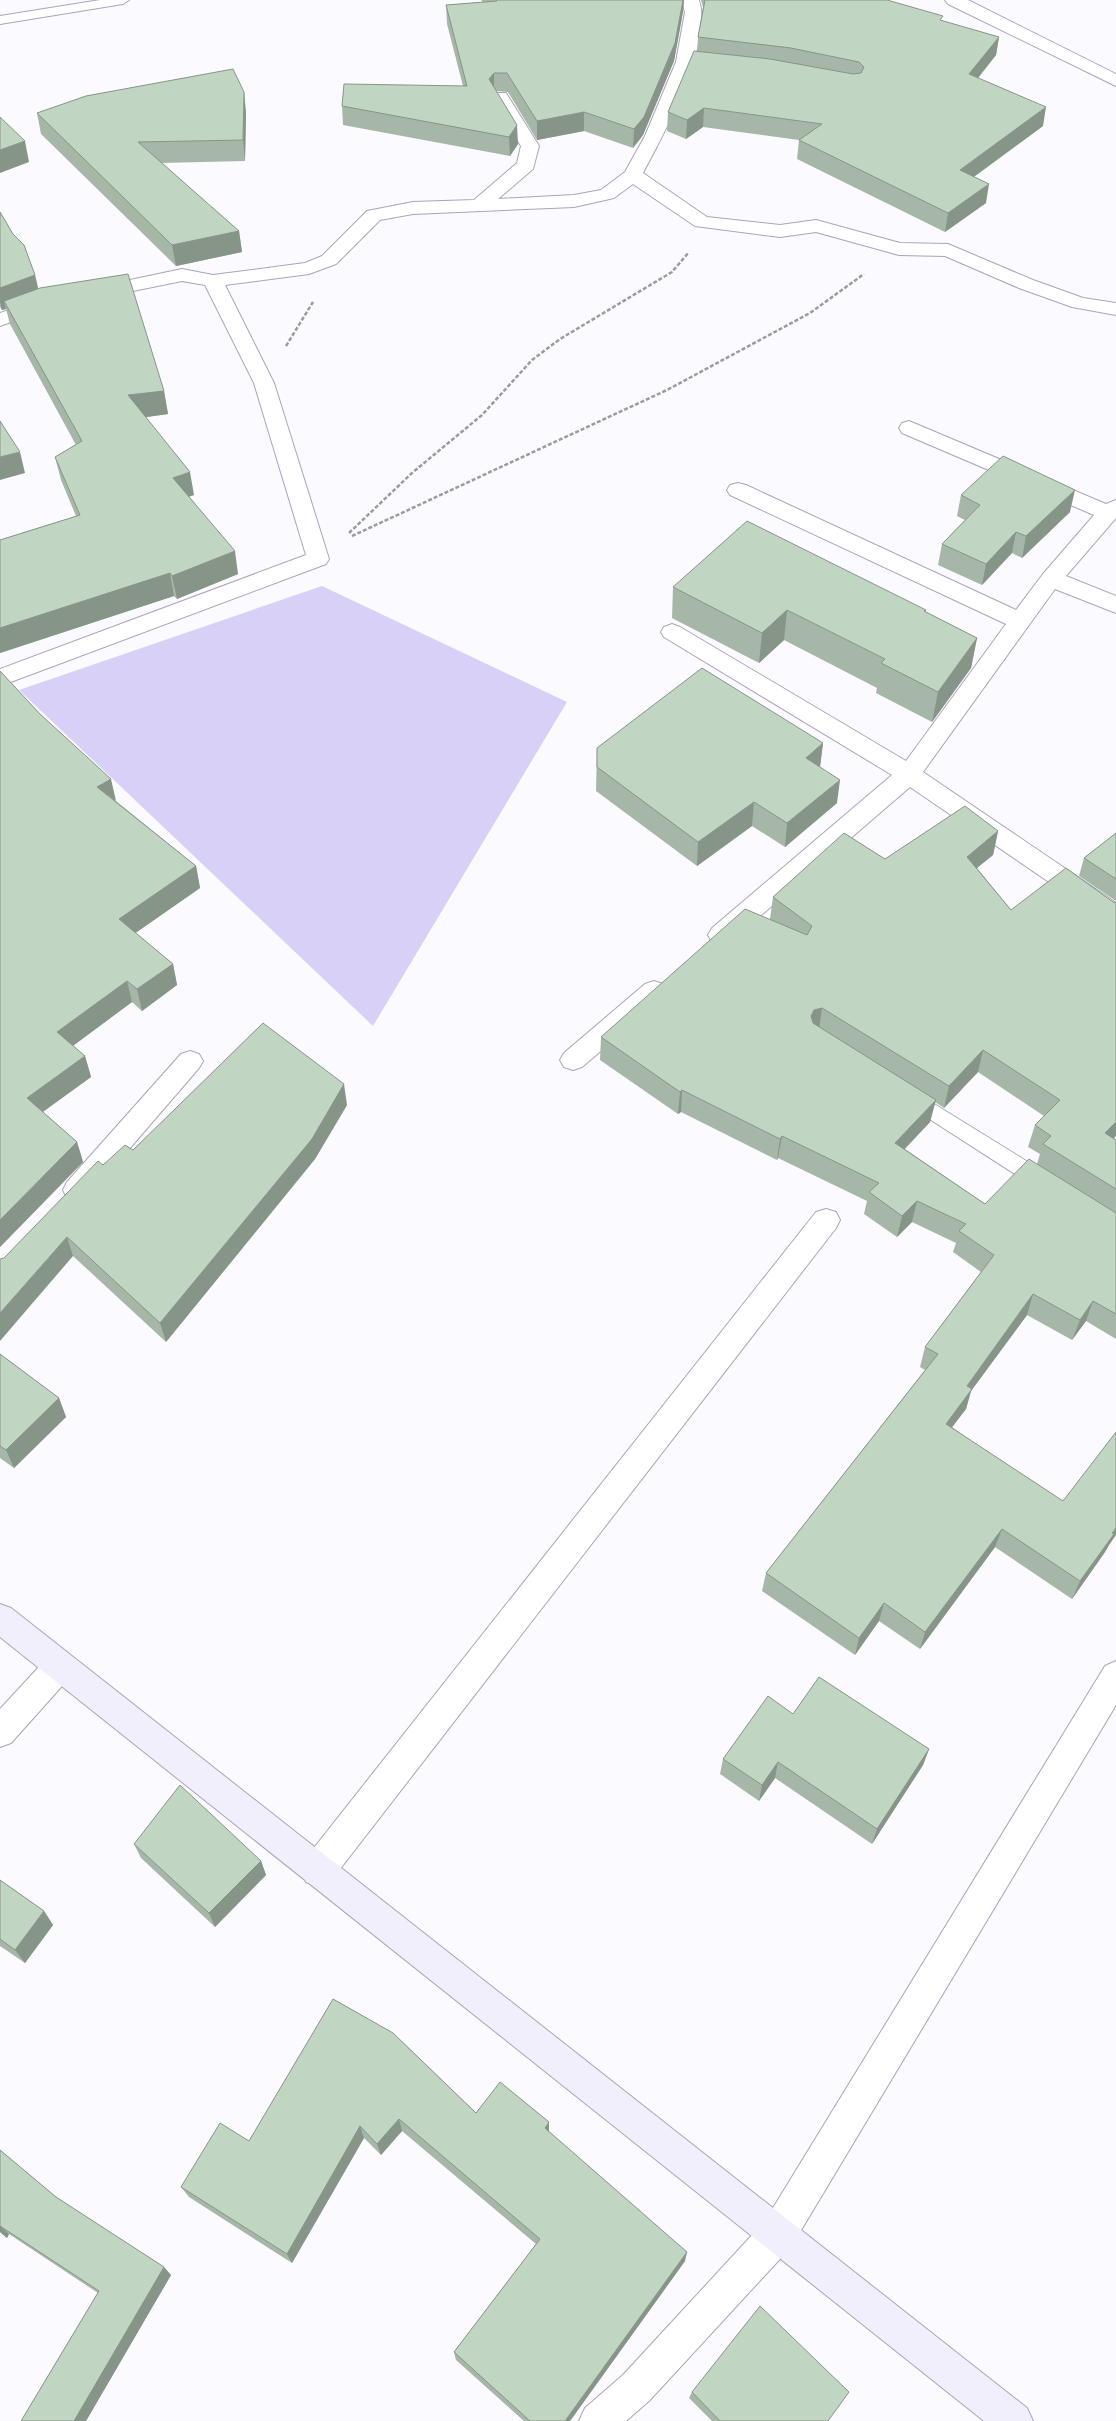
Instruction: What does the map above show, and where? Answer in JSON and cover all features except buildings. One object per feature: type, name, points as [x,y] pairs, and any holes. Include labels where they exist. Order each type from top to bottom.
[{"type":"street","points":[[0,320],[43,303],[182,275],[213,281],[309,268],[329,260],[374,215],[413,208],[574,201],[607,194],[634,175],[694,63],[694,12],[690,0]]},
{"type":"street","points":[[954,0],[1116,81]]},
{"type":"street","points":[[479,205],[526,165],[530,146],[500,97]]},
{"type":"street","points":[[634,175],[702,222],[780,231],[816,226],[899,249],[948,250],[1026,284],[1079,303],[1116,309]]},
{"type":"street","points":[[0,678],[318,559],[264,383],[213,281]]},
{"type":"street","points":[[700,952],[909,774],[1051,579],[1112,510],[909,428]]},
{"type":"street","points":[[738,490],[1020,621]]},
{"type":"street","points":[[1051,579],[1116,605]]},
{"type":"street","points":[[672,632],[909,774],[1093,899],[1116,917]]},
{"type":"street","points":[[573,1060],[670,977]]},
{"type":"street","points":[[62,1206],[190,1061]]},
{"type":"street","points":[[318,1870],[826,1220]]},
{"type":"street","points":[[0,1618],[1014,2421]]},
{"type":"street","points":[[0,1732],[60,1666]]},
{"type":"street","points":[[598,2421],[636,2388],[778,2234],[1116,1676]]},
{"type":"lane","points":[[0,20],[123,0]]},
{"type":"lane","points":[[893,1086],[1058,1190]]},
{"type":"path","points":[[318,559],[342,540],[412,472],[482,415],[532,360],[560,339],[672,272],[699,240],[702,222]]},
{"type":"path","points":[[342,540],[667,390],[810,313],[899,249]]},
{"type":"path","points":[[264,383],[323,285],[309,268]]},
{"type":"shaded area","points":[[322,586],[567,702],[373,1026],[19,690]]}]
